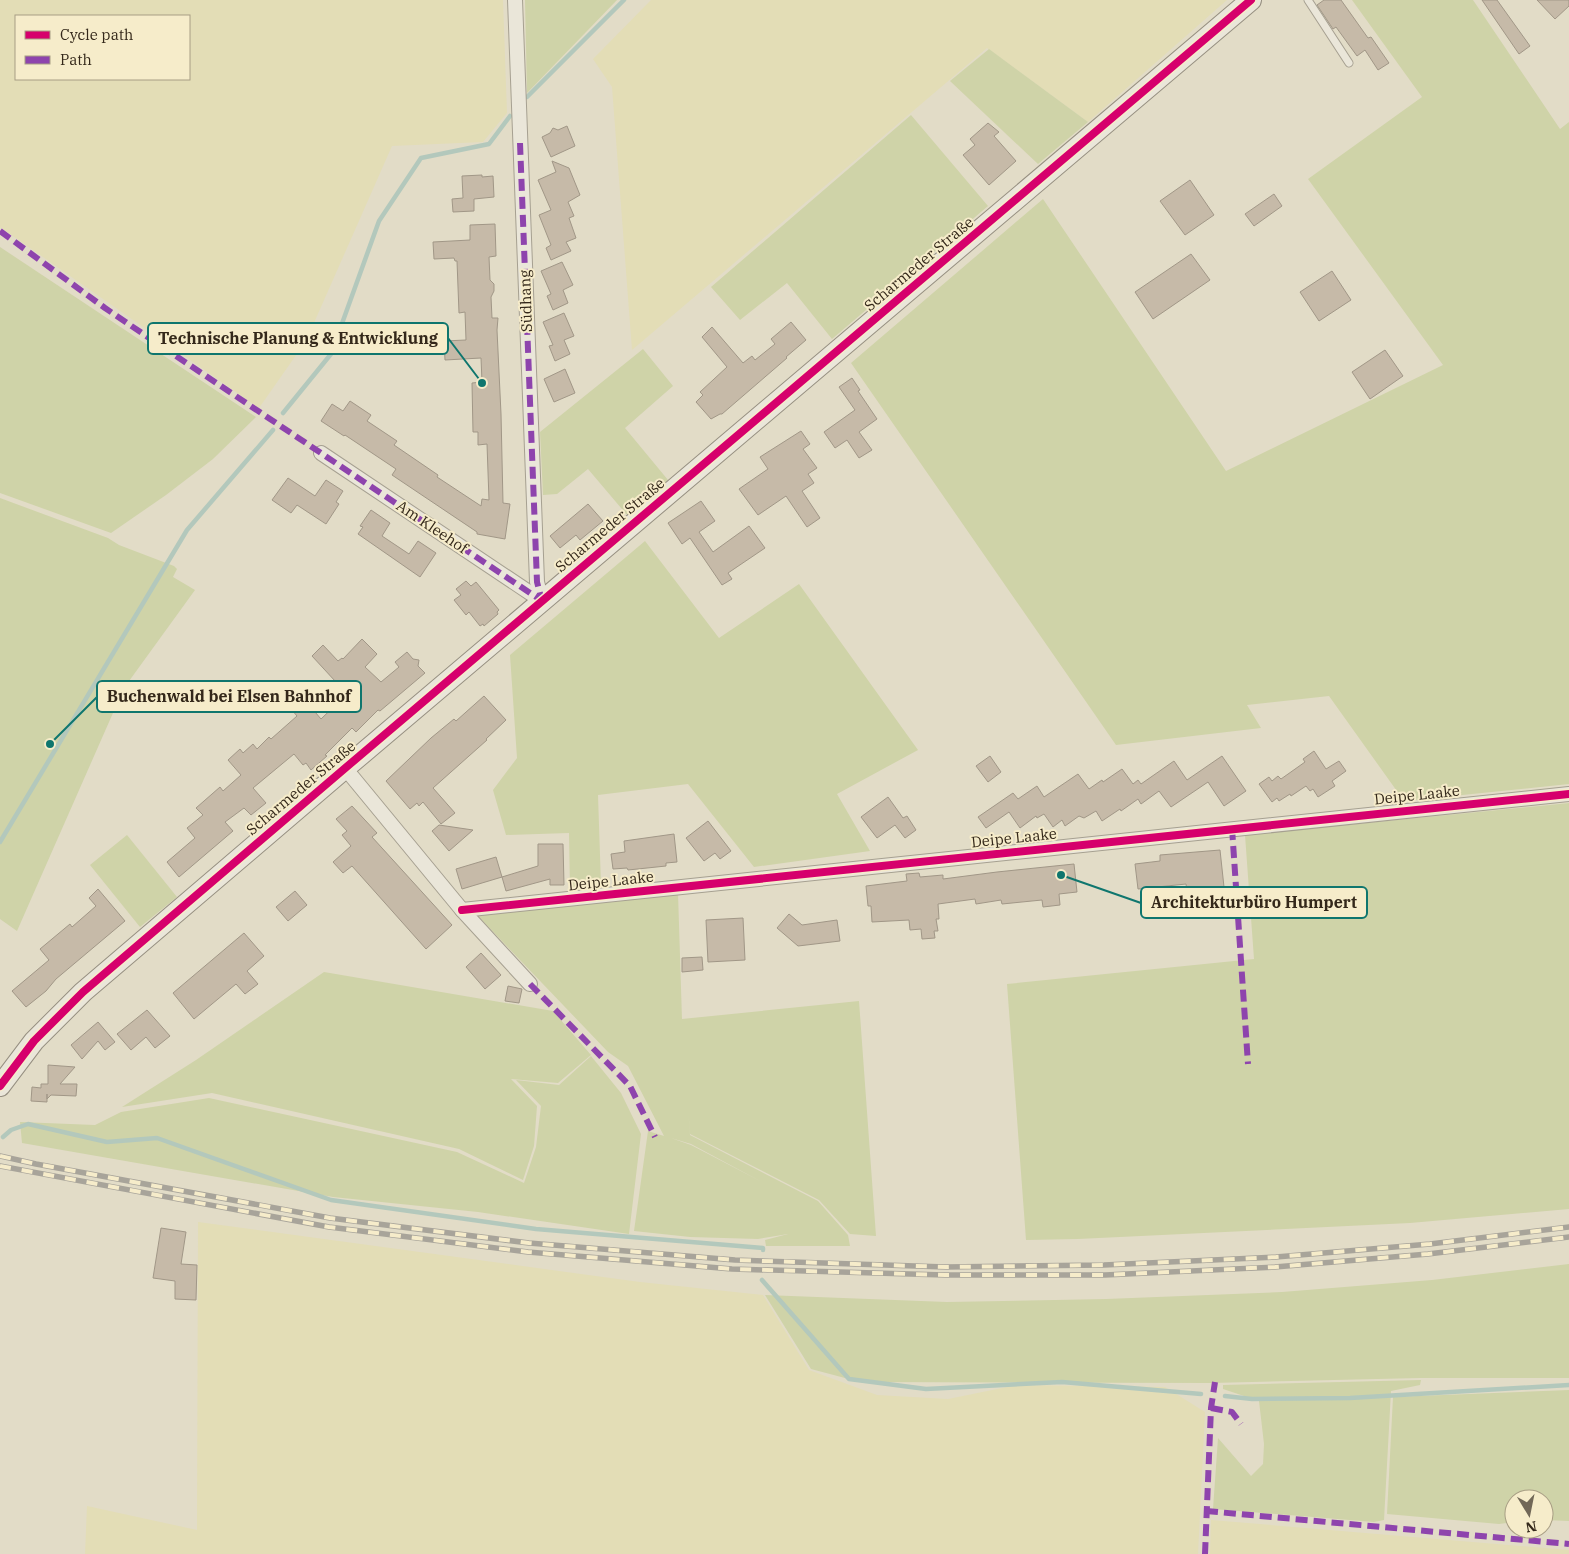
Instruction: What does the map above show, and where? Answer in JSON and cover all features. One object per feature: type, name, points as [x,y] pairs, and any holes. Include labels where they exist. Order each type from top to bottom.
[{"type":"street","name":"Südhang","points":[[515,0],[537,582],[542,601]]},
{"type":"street","name":"Scharmeder Straße","points":[[0,1086],[34,1041],[83,992],[1251,0]]},
{"type":"street","name":"Am Kleehof","points":[[321,453],[542,601]]},
{"type":"street","points":[[345,768],[462,910],[530,984]]},
{"type":"street","name":"Deipe Laake","points":[[462,910],[1569,794]]},
{"type":"lane","points":[[1308,0],[1349,62]]},
{"type":"shaded area","points":[[0,0],[503,0],[507,113],[483,142],[392,146],[306,341],[259,408],[0,227]]},
{"type":"shaded area","points":[[651,0],[1227,0],[1088,122],[987,48],[632,350],[612,87],[593,59]]},
{"type":"shaded area","points":[[198,1222],[640,1282],[763,1295],[809,1370],[877,1395],[948,1399],[1017,1385],[1165,1387],[1205,1412],[1198,1554],[85,1554],[87,1506],[197,1530]]},
{"type":"shaded area","points":[[1211,1520],[1569,1550],[1569,1554],[1210,1554]]},
{"type":"green space","points":[[525,0],[617,0],[527,93]]},
{"type":"green space","points":[[1352,0],[1473,0],[1560,129],[1569,122],[1569,784],[1404,801],[1329,696],[1247,705],[1261,728],[1116,745],[851,363],[1043,199],[1226,471],[1443,365],[1308,179],[1422,97]]},
{"type":"green space","points":[[989,49],[1088,122],[1038,164],[950,81]]},
{"type":"green space","points":[[911,115],[988,206],[832,339],[787,283],[740,320],[711,287]]},
{"type":"green space","points":[[0,247],[256,417],[213,459],[166,495],[111,533],[0,493]]},
{"type":"green space","points":[[643,349],[673,386],[625,428],[668,480],[627,515],[588,469],[557,494],[543,495],[540,432]]},
{"type":"green space","points":[[0,498],[108,538],[119,545],[174,566],[177,569],[173,577],[195,590],[124,688],[17,931],[0,919]]},
{"type":"green space","points":[[645,541],[719,638],[799,584],[918,750],[837,794],[870,851],[754,867],[688,784],[598,795],[601,885],[570,889],[569,833],[506,835],[493,790],[517,758],[510,655]]},
{"type":"green space","points":[[1569,803],[1569,1209],[1410,1223],[1026,1240],[1007,984],[1254,959],[1245,835]]},
{"type":"green space","points":[[127,835],[177,897],[140,927],[90,865]]},
{"type":"green space","points":[[678,893],[682,1019],[859,1001],[876,1236],[850,1234],[819,1200],[690,1134],[688,1107],[690,1135],[818,1201],[848,1235],[850,1246],[766,1246],[765,1240],[788,1234],[758,1239],[690,1237],[634,1231],[648,1131],[664,1136],[628,1066],[608,1052],[478,916]],"holes":[[[671,1138],[691,1144],[762,1182],[691,1145]]]},
{"type":"green space","points":[[324,972],[553,1011],[591,1055],[558,1083],[511,1079],[537,1106],[534,1146],[523,1180],[459,1149],[212,1093],[122,1107],[196,1060]]},
{"type":"green space","points":[[591,1056],[621,1093],[641,1134],[629,1234],[478,1212],[333,1197],[22,1143],[20,1122],[95,1125],[121,1112],[209,1098],[457,1152],[524,1183],[536,1147],[541,1106],[516,1080],[559,1085]]},
{"type":"green space","points":[[1569,1264],[1569,1378],[1420,1378],[1211,1383],[860,1382],[811,1369],[765,1295],[947,1302],[1106,1299],[1282,1292],[1432,1280]]},
{"type":"green space","points":[[1421,1380],[1420,1385],[1391,1391],[1384,1520],[1374,1522],[1213,1509],[1218,1438],[1251,1476],[1263,1464],[1264,1444],[1259,1401],[1223,1389],[1223,1385]]},
{"type":"green space","points":[[1569,1390],[1569,1521],[1554,1520],[1554,1489],[1504,1489],[1504,1523],[1387,1514],[1393,1397]]},
{"type":"building","points":[[1324,0],[1341,0],[1368,38],[1371,37],[1389,63],[1378,70],[1365,50],[1357,56],[1336,27],[1333,29],[1317,5]]},
{"type":"building","points":[[1482,0],[1497,0],[1530,46],[1519,54]]},
{"type":"building","points":[[1537,0],[1569,0],[1569,6],[1555,19]]},
{"type":"building","points":[[988,123],[999,132],[994,136],[1016,161],[989,185],[963,155],[975,145],[970,139]]},
{"type":"building","points":[[567,126],[575,146],[551,157],[542,137],[550,133],[553,128],[558,130]]},
{"type":"building","points":[[552,161],[569,168],[580,195],[568,202],[574,216],[569,218],[576,238],[566,242],[571,251],[551,260],[546,248],[551,245],[539,215],[551,210],[538,180],[556,172]]},
{"type":"building","points":[[482,175],[482,177],[493,176],[494,197],[474,199],[474,211],[453,212],[452,199],[463,198],[462,176]]},
{"type":"building","points":[[1190,180],[1214,215],[1185,235],[1160,201]]},
{"type":"building","points":[[1274,194],[1282,206],[1254,226],[1245,214]]},
{"type":"building","points":[[495,224],[496,256],[489,257],[490,280],[494,284],[494,291],[491,297],[492,318],[498,318],[503,503],[510,504],[505,539],[477,534],[477,532],[392,475],[396,469],[321,421],[332,404],[343,411],[350,401],[371,415],[367,421],[397,441],[394,445],[438,475],[437,477],[481,506],[482,499],[489,500],[487,444],[478,445],[478,432],[473,432],[472,383],[482,382],[481,358],[445,360],[444,341],[466,340],[465,312],[459,313],[457,261],[454,258],[434,259],[433,242],[470,240],[470,225]]},
{"type":"building","points":[[1191,254],[1210,280],[1153,319],[1135,292]]},
{"type":"building","points":[[562,262],[573,285],[563,290],[568,303],[553,310],[547,296],[551,294],[541,271]]},
{"type":"building","points":[[1332,271],[1351,300],[1319,321],[1300,292]]},
{"type":"building","points":[[564,313],[574,336],[564,340],[570,354],[555,361],[549,346],[553,345],[543,322]]},
{"type":"building","points":[[791,322],[806,340],[722,414],[711,419],[696,402],[703,395],[700,392],[727,367],[702,337],[712,327],[743,363],[752,356],[755,360],[775,344],[771,339]]},
{"type":"building","points":[[1385,350],[1403,376],[1370,399],[1352,372]]},
{"type":"building","points":[[565,369],[575,393],[554,402],[544,379]]},
{"type":"building","points":[[852,378],[860,390],[858,391],[877,419],[859,432],[872,450],[859,458],[847,440],[835,448],[824,432],[855,410],[839,387]]},
{"type":"building","points":[[801,431],[810,444],[803,449],[817,468],[808,474],[814,483],[802,491],[820,518],[807,527],[786,496],[758,515],[739,489],[768,469],[760,457]]},
{"type":"building","points":[[288,478],[315,496],[326,480],[343,491],[336,502],[339,504],[326,524],[297,505],[291,513],[272,500]]},
{"type":"building","points":[[701,501],[715,521],[699,532],[713,552],[749,526],[765,548],[728,573],[732,579],[722,585],[690,538],[682,544],[668,523]]},
{"type":"building","points":[[588,504],[603,521],[580,540],[576,535],[560,548],[550,536]]},
{"type":"building","points":[[371,510],[390,523],[382,536],[409,554],[418,541],[436,553],[420,577],[358,534],[363,527],[360,526]]},
{"type":"building","points":[[466,581],[471,586],[476,582],[499,610],[498,614],[484,626],[483,624],[480,626],[469,612],[466,615],[454,600],[461,595],[456,589]]},
{"type":"building","points":[[362,639],[377,654],[365,667],[381,682],[399,667],[395,662],[407,652],[413,659],[419,660],[418,666],[425,673],[380,711],[378,710],[356,732],[352,728],[325,755],[327,756],[311,770],[306,763],[303,765],[294,754],[253,788],[266,803],[251,815],[244,808],[225,822],[233,831],[179,877],[167,862],[195,838],[187,828],[203,815],[196,808],[220,787],[223,791],[241,775],[228,760],[240,749],[243,753],[253,744],[257,749],[269,737],[271,739],[297,716],[286,703],[298,692],[321,719],[347,694],[312,656],[323,645],[338,661],[343,659]]},
{"type":"building","points":[[484,696],[506,720],[487,740],[433,788],[455,813],[441,824],[423,802],[419,806],[417,803],[410,809],[386,781],[431,738],[454,719],[456,721]]},
{"type":"building","points":[[1314,751],[1326,769],[1339,761],[1346,771],[1332,781],[1335,786],[1318,797],[1313,789],[1310,791],[1306,786],[1291,796],[1290,794],[1279,801],[1277,798],[1272,802],[1259,784],[1269,777],[1272,781],[1278,776],[1281,779],[1305,762],[1303,759]]},
{"type":"building","points":[[990,756],[1001,772],[988,782],[976,766]]},
{"type":"building","points":[[1222,756],[1246,791],[1224,806],[1208,782],[1171,807],[1159,791],[1141,804],[1138,799],[1102,821],[1096,811],[1084,818],[1079,816],[1065,826],[1062,820],[1053,827],[1044,814],[1037,818],[1036,816],[1020,828],[1009,812],[986,828],[978,817],[1013,793],[1018,799],[1037,786],[1044,797],[1078,774],[1089,789],[1122,769],[1133,784],[1138,780],[1141,784],[1174,761],[1187,780]]},
{"type":"building","points":[[888,797],[903,818],[907,816],[916,830],[905,838],[895,825],[877,838],[861,817]]},
{"type":"building","points":[[352,806],[377,833],[372,837],[452,925],[426,949],[352,866],[343,873],[333,862],[351,846],[342,835],[347,831],[336,819]]},
{"type":"building","points":[[708,821],[731,851],[720,859],[715,853],[704,861],[686,838]]},
{"type":"building","points":[[439,825],[473,830],[449,851],[432,831]]},
{"type":"building","points":[[674,834],[677,862],[666,863],[666,866],[628,870],[627,868],[613,869],[611,854],[625,852],[624,841]]},
{"type":"building","points":[[538,844],[563,844],[564,885],[550,885],[550,879],[506,891],[502,877],[538,866]]},
{"type":"building","points":[[1220,850],[1224,887],[1187,891],[1186,884],[1138,889],[1135,864],[1160,861],[1160,855]]},
{"type":"building","points":[[496,857],[502,877],[462,889],[456,869]]},
{"type":"building","points":[[1074,864],[1077,892],[1059,894],[1060,905],[1043,907],[1042,900],[1002,904],[1001,900],[976,904],[975,899],[938,904],[939,919],[936,919],[938,931],[934,931],[935,938],[922,939],[921,929],[910,930],[909,920],[872,922],[871,906],[868,906],[866,886],[907,881],[906,874],[919,873],[920,877],[943,875],[943,879]]},
{"type":"building","points":[[98,889],[125,921],[26,1007],[12,991],[49,960],[40,949],[70,924],[72,927],[96,906],[89,898]]},
{"type":"building","points":[[295,891],[307,905],[288,921],[276,907]]},
{"type":"building","points":[[789,914],[802,925],[837,920],[840,941],[798,946],[777,928]]},
{"type":"building","points":[[743,918],[745,960],[708,962],[706,920]]},
{"type":"building","points":[[244,933],[264,956],[247,971],[258,984],[245,994],[236,984],[194,1019],[173,993]]},
{"type":"building","points":[[481,953],[501,975],[485,989],[466,967]]},
{"type":"building","points":[[702,957],[703,970],[682,972],[682,958]]},
{"type":"building","points":[[508,986],[522,989],[519,1003],[505,1001]]},
{"type":"building","points":[[147,1010],[170,1036],[155,1048],[146,1037],[131,1050],[117,1034]]},
{"type":"building","points":[[98,1022],[115,1042],[105,1050],[98,1041],[82,1059],[71,1045]]},
{"type":"building","points":[[48,1065],[75,1067],[60,1084],[77,1084],[76,1096],[51,1095],[47,1102],[31,1101],[32,1087],[41,1088],[41,1084],[48,1084]]},
{"type":"building","points":[[161,1228],[186,1232],[181,1264],[197,1265],[196,1300],[175,1299],[175,1281],[153,1278]]},
{"type":"waterway","points":[[527,97],[624,0]]},
{"type":"waterway","points":[[283,413],[331,354],[379,221],[421,158],[489,144],[510,116]]},
{"type":"waterway","points":[[0,842],[187,530],[273,430]]},
{"type":"waterway","points":[[3,1137],[11,1130],[28,1124],[107,1142],[157,1138],[331,1200],[536,1229],[763,1248],[763,1250]]},
{"type":"waterway","points":[[762,1280],[849,1379],[926,1389],[1062,1382],[1201,1394]]},
{"type":"waterway","points":[[1225,1396],[1252,1399],[1350,1398],[1569,1385]]},
{"type":"railway","points":[[0,1156],[330,1218],[529,1243],[735,1260],[946,1267],[1104,1265],[1276,1257],[1430,1244],[1569,1227]]},
{"type":"railway","points":[[0,1166],[329,1227],[528,1252],[732,1269],[945,1275],[1105,1275],[1275,1267],[1428,1254],[1569,1237]]},
{"type":"marked path","points":[[520,143],[537,582],[542,601]]},
{"type":"marked path","points":[[0,231],[105,308],[542,601]]},
{"type":"marked path","points":[[1232,828],[1248,1064]]},
{"type":"marked path","points":[[530,984],[630,1086],[655,1137]]},
{"type":"marked path","points":[[1205,1554],[1211,1408],[1215,1382]]},
{"type":"marked path","points":[[1211,1408],[1232,1412],[1241,1424]]},
{"type":"marked path","points":[[1206,1511],[1569,1544]]},
{"type":"cycle path","points":[[0,1086],[34,1041],[83,992],[1251,0]]},
{"type":"cycle path","points":[[462,910],[1569,794]]},
{"type":"place","name":"Technische Planung & Entwicklung","points":[[482,383]]},
{"type":"place","name":"Buchenwald bei Elsen Bahnhof","points":[[50,744]]},
{"type":"place","name":"Architekturbüro Humpert","points":[[1061,875]]}]
